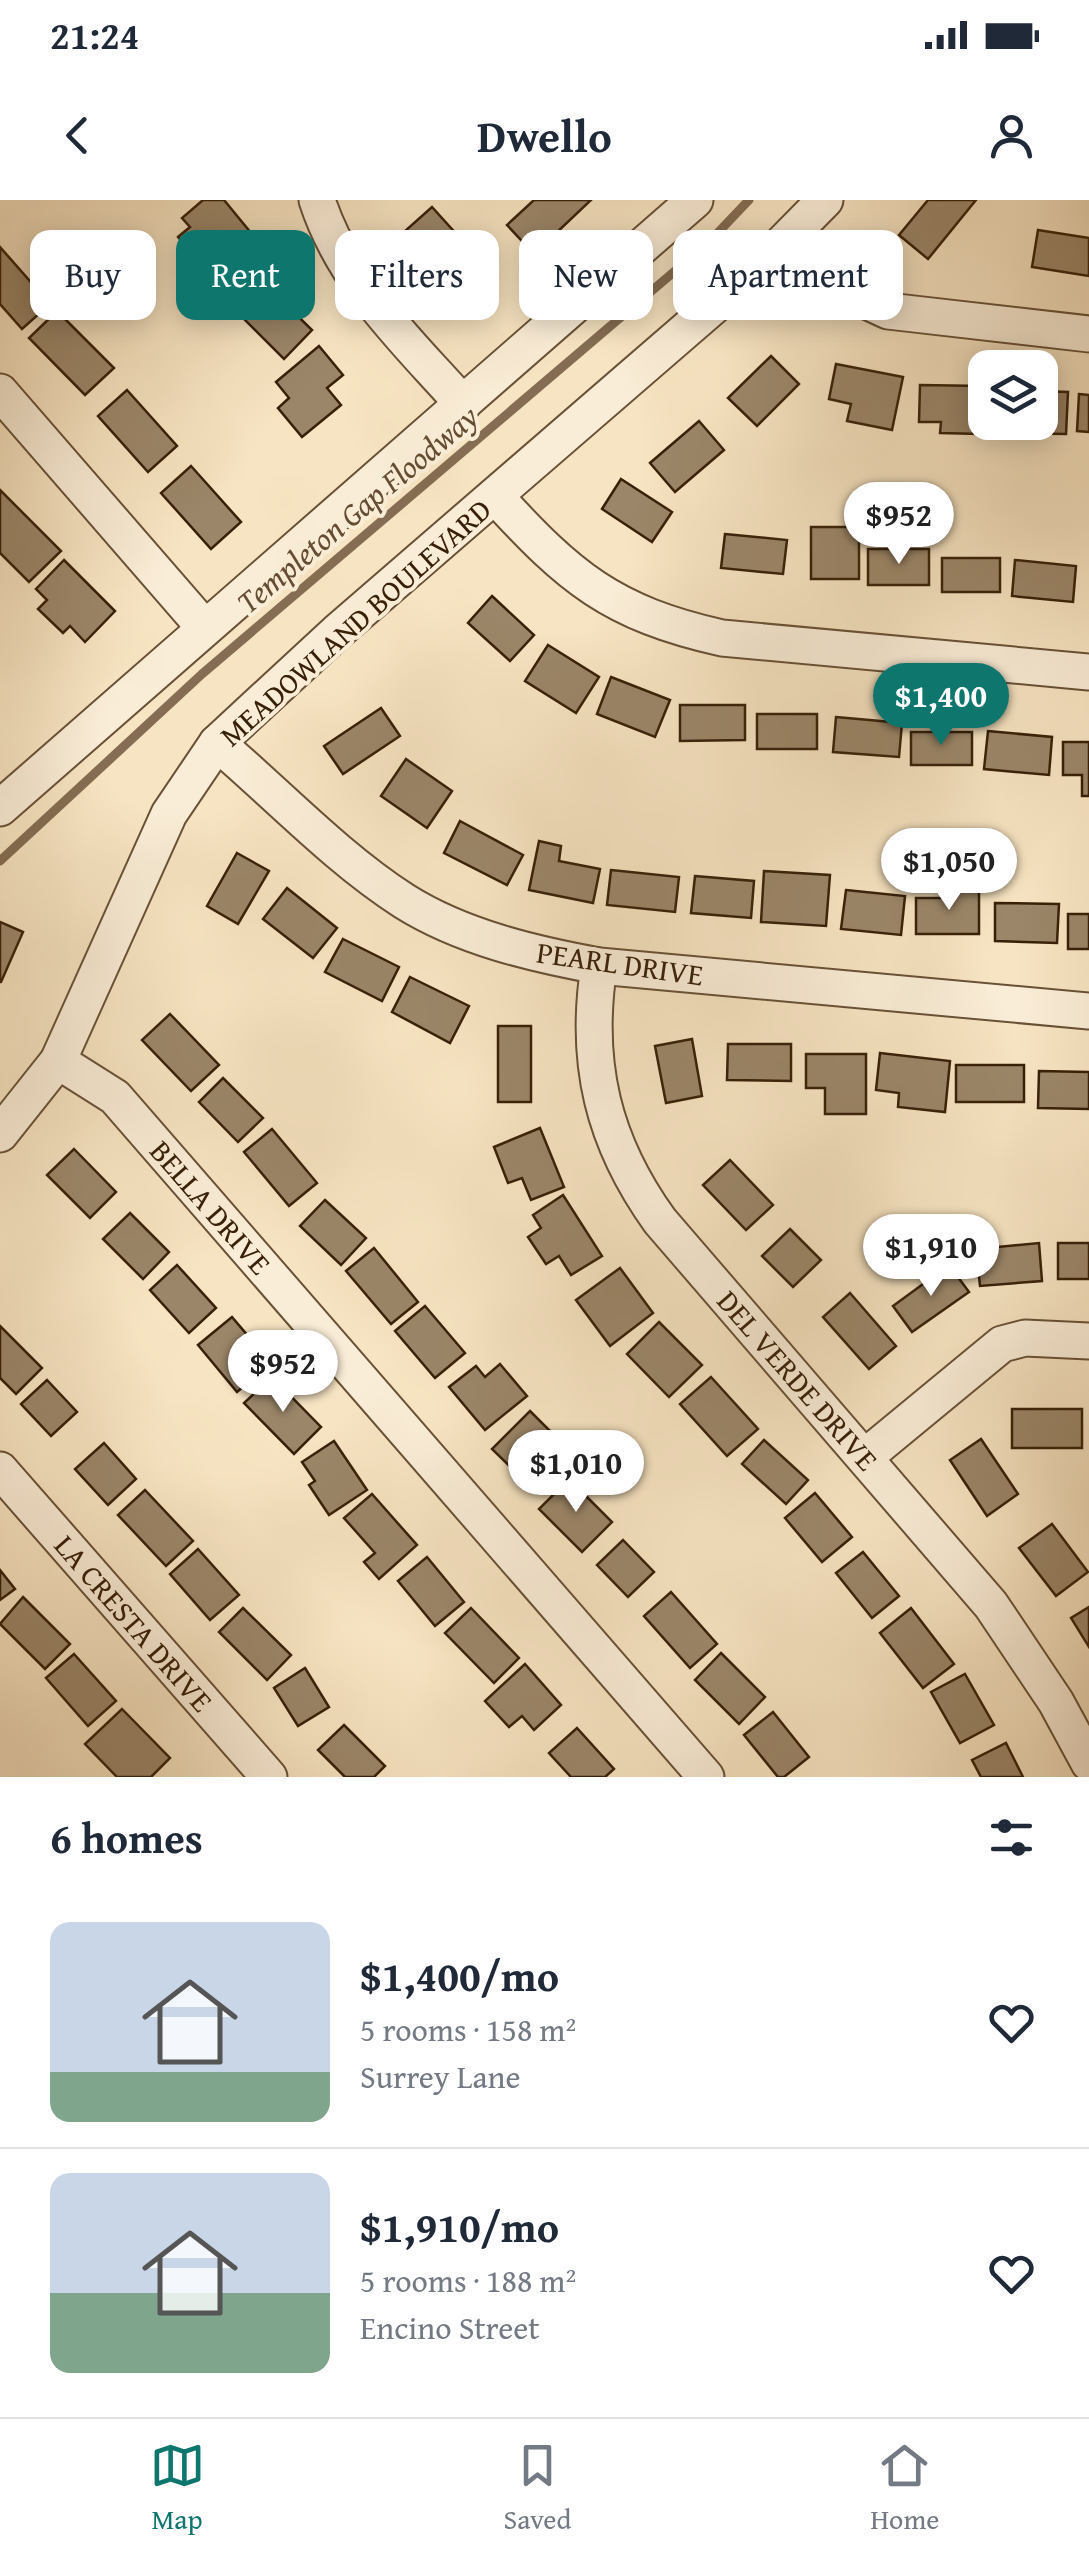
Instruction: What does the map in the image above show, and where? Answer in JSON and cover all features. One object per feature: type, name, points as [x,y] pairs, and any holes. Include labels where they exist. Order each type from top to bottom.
[{"type":"street","points":[[316,200],[330,239],[351,276],[463,404]]},
{"type":"street","points":[[0,808],[695,200]]},
{"type":"street","name":"MEADOWLAND BOULEVARD","points":[[798,230],[826,200]]},
{"type":"street","points":[[903,314],[1089,334]]},
{"type":"street","name":"MEADOWLAND BOULEVARD","points":[[0,1134],[58,1061],[169,814],[218,742],[696,320]]},
{"type":"street","points":[[0,392],[204,627]]},
{"type":"street","points":[[495,496],[577,579],[622,608],[672,627],[722,638],[1089,672]]},
{"type":"street","name":"PEARL DRIVE","points":[[218,742],[405,902],[510,945],[599,966],[1089,1011]]},
{"type":"street","name":"DEL VERDE DRIVE","points":[[599,966],[592,1055],[600,1103],[632,1183],[660,1221],[991,1605],[1048,1689],[1089,1762]]},
{"type":"street","name":"BELLA DRIVE","points":[[58,1061],[115,1097],[706,1777]]},
{"type":"street","points":[[865,1457],[1002,1344],[1025,1338],[1089,1341]]},
{"type":"street","name":"LA CRESTA DRIVE","points":[[0,1470],[269,1777]]},
{"type":"building","points":[[203,200],[224,200],[249,230],[186,230],[190,227],[182,218]]},
{"type":"building","points":[[534,200],[591,200],[559,230],[519,230],[519,238],[507,225]]},
{"type":"building","points":[[928,200],[976,200],[928,259],[903,238],[903,230]]},
{"type":"building","points":[[432,207],[453,230],[406,230]]},
{"type":"building","points":[[1038,230],[1089,238],[1089,276],[1032,267]]},
{"type":"building","points":[[0,247],[30,281],[32,320],[22,329],[0,304]]},
{"type":"building","points":[[48,320],[66,320],[114,368],[85,395],[29,338]]},
{"type":"building","points":[[245,320],[302,320],[312,330],[284,359]]},
{"type":"building","points":[[319,346],[343,375],[327,388],[341,405],[302,437],[278,408],[289,398],[276,382]]},
{"type":"building","points":[[771,356],[799,384],[757,426],[728,398]]},
{"type":"building","points":[[836,364],[903,377],[892,430],[847,421],[851,404],[829,399]]},
{"type":"building","points":[[920,385],[968,386],[968,434],[940,433],[941,422],[919,422]]},
{"type":"building","points":[[127,390],[177,446],[148,472],[98,416]]},
{"type":"building","points":[[1058,392],[1068,392],[1066,434],[1058,434]]},
{"type":"building","points":[[1079,394],[1089,395],[1089,432],[1077,431]]},
{"type":"building","points":[[699,421],[724,450],[675,492],[650,463]]},
{"type":"building","points":[[191,466],[241,522],[211,549],[161,493]]},
{"type":"building","points":[[621,479],[672,512],[652,542],[602,509]]},
{"type":"building","points":[[0,490],[61,551],[29,582],[0,553]]},
{"type":"building","points":[[811,527],[859,527],[859,579],[811,579]]},
{"type":"building","points":[[725,534],[787,540],[783,574],[721,568]]},
{"type":"building","points":[[868,549],[929,549],[929,585],[868,585]]},
{"type":"building","points":[[942,558],[1000,558],[1000,592],[942,592]]},
{"type":"building","points":[[64,560],[115,611],[85,642],[70,626],[63,633],[38,609],[47,600],[36,589]]},
{"type":"building","points":[[1015,560],[1076,566],[1073,602],[1012,596]]},
{"type":"building","points":[[492,596],[534,635],[510,661],[468,623]]},
{"type":"building","points":[[548,645],[599,677],[576,713],[525,681]]},
{"type":"building","points":[[611,677],[670,700],[655,737],[597,714]]},
{"type":"building","points":[[680,705],[745,705],[745,740],[680,741]]},
{"type":"building","points":[[381,708],[400,736],[343,774],[324,746]]},
{"type":"building","points":[[757,714],[817,714],[817,749],[757,749]]},
{"type":"building","points":[[836,717],[902,723],[899,757],[833,752]]},
{"type":"building","points":[[988,731],[1052,737],[1049,775],[984,769]]},
{"type":"building","points":[[911,732],[972,732],[972,765],[911,765]]},
{"type":"building","points":[[1063,742],[1089,742],[1089,796],[1082,796],[1082,775],[1063,775]]},
{"type":"building","points":[[406,759],[452,791],[427,828],[381,796]]},
{"type":"building","points":[[460,821],[523,855],[507,885],[444,853]]},
{"type":"building","points":[[539,841],[561,846],[559,861],[600,869],[593,903],[529,890]]},
{"type":"building","points":[[237,853],[269,871],[238,924],[207,906]]},
{"type":"building","points":[[611,870],[679,877],[675,912],[607,905]]},
{"type":"building","points":[[764,871],[830,875],[826,926],[761,922]]},
{"type":"building","points":[[695,876],[754,881],[751,918],[691,913]]},
{"type":"building","points":[[287,888],[337,928],[313,958],[263,919]]},
{"type":"building","points":[[943,889],[979,889],[979,934],[916,934],[916,898],[943,898]]},
{"type":"building","points":[[846,890],[905,896],[901,935],[841,929]]},
{"type":"building","points":[[995,903],[1059,904],[1057,943],[995,941]]},
{"type":"building","points":[[1068,914],[1089,914],[1089,949],[1068,949]]},
{"type":"building","points":[[0,922],[23,932],[1,982],[0,982]]},
{"type":"building","points":[[343,939],[399,967],[382,1001],[325,972]]},
{"type":"building","points":[[410,977],[469,1006],[450,1043],[392,1012]]},
{"type":"building","points":[[170,1014],[219,1065],[191,1091],[142,1040]]},
{"type":"building","points":[[498,1026],[531,1026],[531,1102],[498,1102]]},
{"type":"building","points":[[692,1039],[702,1096],[666,1103],[655,1046]]},
{"type":"building","points":[[728,1044],[791,1044],[791,1081],[727,1080]]},
{"type":"building","points":[[880,1053],[950,1061],[945,1112],[898,1107],[899,1093],[876,1090]]},
{"type":"building","points":[[806,1054],[866,1054],[866,1114],[825,1114],[825,1088],[806,1088]]},
{"type":"building","points":[[956,1065],[1024,1065],[1024,1102],[956,1102]]},
{"type":"building","points":[[1039,1071],[1089,1072],[1089,1109],[1038,1108]]},
{"type":"building","points":[[223,1078],[263,1118],[238,1142],[199,1102]]},
{"type":"building","points":[[540,1128],[564,1187],[531,1200],[522,1178],[508,1183],[494,1147]]},
{"type":"building","points":[[272,1129],[317,1183],[289,1206],[244,1152]]},
{"type":"building","points":[[74,1149],[116,1192],[90,1218],[47,1175]]},
{"type":"building","points":[[730,1160],[773,1205],[746,1230],[703,1185]]},
{"type":"building","points":[[563,1195],[602,1256],[571,1275],[559,1256],[546,1264],[528,1237],[541,1228],[533,1215]]},
{"type":"building","points":[[325,1200],[366,1238],[341,1265],[300,1226]]},
{"type":"building","points":[[130,1213],[169,1252],[143,1279],[103,1239]]},
{"type":"building","points":[[790,1229],[821,1260],[793,1287],[762,1256]]},
{"type":"building","points":[[1039,1243],[1042,1281],[980,1286],[976,1249]]},
{"type":"building","points":[[1058,1243],[1089,1243],[1089,1279],[1058,1279]]},
{"type":"building","points":[[374,1248],[418,1302],[391,1324],[346,1271]]},
{"type":"building","points":[[177,1265],[216,1308],[189,1333],[150,1290]]},
{"type":"building","points":[[949,1265],[969,1292],[912,1332],[893,1306]]},
{"type":"building","points":[[620,1268],[653,1313],[610,1346],[576,1300]]},
{"type":"building","points":[[850,1293],[896,1346],[869,1369],[823,1317]]},
{"type":"building","points":[[425,1306],[465,1353],[435,1378],[395,1331]]},
{"type":"building","points":[[232,1317],[271,1363],[237,1392],[198,1345]]},
{"type":"building","points":[[659,1322],[702,1365],[669,1397],[627,1354]]},
{"type":"building","points":[[0,1326],[42,1368],[16,1394],[0,1378]]},
{"type":"building","points":[[500,1364],[527,1396],[485,1430],[449,1387],[476,1366],[485,1377]]},
{"type":"building","points":[[272,1377],[321,1427],[294,1454],[244,1403]]},
{"type":"building","points":[[711,1377],[758,1429],[727,1456],[680,1404]]},
{"type":"building","points":[[47,1380],[77,1412],[51,1436],[21,1404]]},
{"type":"building","points":[[1012,1409],[1082,1409],[1082,1448],[1012,1448]]},
{"type":"building","points":[[530,1411],[574,1455],[537,1493],[492,1449]]},
{"type":"building","points":[[981,1439],[1018,1494],[987,1516],[950,1460]]},
{"type":"building","points":[[764,1440],[808,1480],[786,1504],[742,1464]]},
{"type":"building","points":[[334,1441],[367,1490],[329,1515],[309,1485],[315,1481],[302,1462]]},
{"type":"building","points":[[104,1443],[136,1479],[108,1505],[75,1469]]},
{"type":"building","points":[[569,1479],[612,1522],[582,1552],[539,1509]]},
{"type":"building","points":[[145,1490],[193,1541],[166,1566],[118,1515]]},
{"type":"building","points":[[815,1493],[852,1537],[822,1562],[785,1518]]},
{"type":"building","points":[[372,1494],[417,1545],[379,1579],[364,1562],[375,1553],[344,1518]]},
{"type":"building","points":[[1052,1524],[1088,1572],[1056,1596],[1019,1548]]},
{"type":"building","points":[[623,1540],[654,1572],[628,1597],[597,1565]]},
{"type":"building","points":[[198,1549],[239,1595],[210,1620],[170,1574]]},
{"type":"building","points":[[863,1552],[899,1596],[872,1618],[836,1573]]},
{"type":"building","points":[[427,1557],[464,1602],[435,1626],[398,1581]]},
{"type":"building","points":[[0,1570],[15,1589],[0,1600]]},
{"type":"building","points":[[671,1592],[717,1644],[690,1668],[644,1616]]},
{"type":"building","points":[[23,1597],[70,1644],[45,1669],[0,1624]]},
{"type":"building","points":[[1089,1607],[1089,1647],[1071,1618]]},
{"type":"building","points":[[243,1608],[291,1655],[267,1680],[219,1632]]},
{"type":"building","points":[[471,1608],[519,1658],[494,1683],[445,1633]]},
{"type":"building","points":[[911,1608],[954,1664],[923,1688],[880,1633]]},
{"type":"building","points":[[721,1653],[765,1697],[739,1724],[695,1680]]},
{"type":"building","points":[[74,1654],[116,1701],[88,1726],[46,1678]]},
{"type":"building","points":[[525,1664],[561,1705],[534,1730],[522,1716],[509,1727],[485,1701]]},
{"type":"building","points":[[305,1668],[329,1707],[298,1726],[274,1688]]},
{"type":"building","points":[[965,1674],[994,1725],[960,1743],[931,1692]]},
{"type":"building","points":[[122,1709],[170,1758],[151,1777],[117,1777],[85,1744]]},
{"type":"building","points":[[773,1712],[809,1757],[784,1777],[778,1777],[744,1735]]},
{"type":"building","points":[[344,1725],[385,1766],[374,1777],[345,1777],[318,1750]]},
{"type":"building","points":[[577,1728],[614,1769],[605,1777],[571,1777],[549,1753]]},
{"type":"building","points":[[1006,1743],[1023,1777],[981,1777],[972,1760]]},
{"type":"waterway","name":"Templeton Gap Floodway","points":[[0,861],[202,674],[709,242],[749,200]]}]
